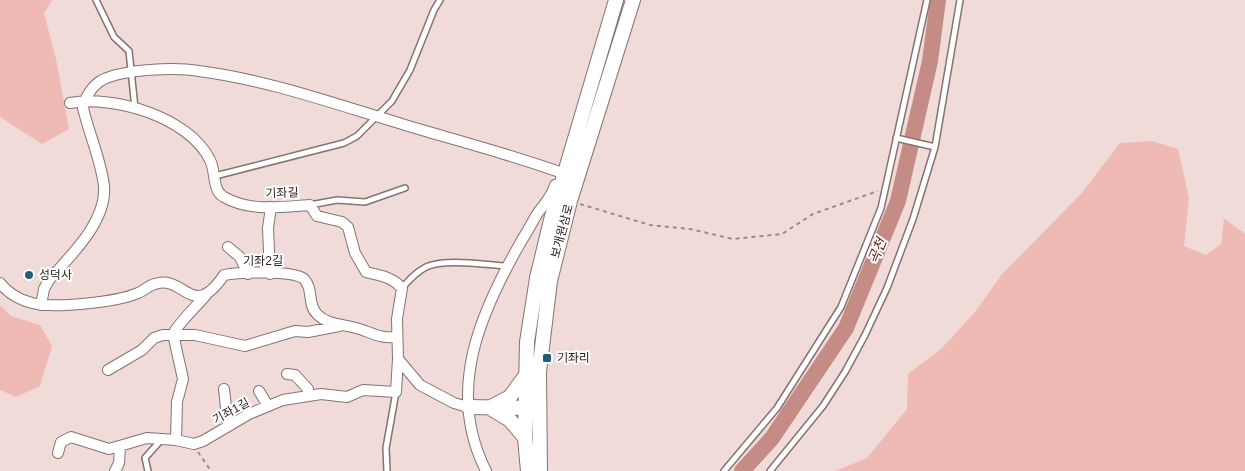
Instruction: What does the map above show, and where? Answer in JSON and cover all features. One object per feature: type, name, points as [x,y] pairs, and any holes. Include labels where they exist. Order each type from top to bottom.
[{"type":"main road","name":"보개원삼로","points":[[540,471],[526,374],[527,342],[537,278],[562,173],[616,0]]},
{"type":"main road","name":"보개원삼로","points":[[528,471],[525,438],[532,408],[550,281],[570,202],[633,0]]},
{"type":"main road","points":[[490,407],[510,397],[526,374]]},
{"type":"main road","points":[[468,407],[532,408]]},
{"type":"main road","points":[[490,407],[510,420],[525,438]]},
{"type":"street","points":[[41,305],[48,280],[95,223],[102,205],[104,186],[86,117],[84,100],[92,88],[101,81],[130,74],[175,69],[220,74],[376,117],[562,173]]},
{"type":"street","name":"기좌길","points":[[70,103],[84,100],[99,100],[164,118],[179,126],[198,142],[211,162],[216,190],[222,197],[247,206],[310,205],[317,216],[342,222],[348,227],[355,253],[366,272],[384,275],[395,280],[402,288]]},
{"type":"street","name":"보개원삼로","points":[[486,471],[474,440],[468,407],[471,357],[475,338],[482,318],[507,266],[538,213],[550,198],[562,173]]},
{"type":"street","points":[[270,274],[268,228],[271,207]]},
{"type":"street","points":[[228,247],[240,257],[248,274]]},
{"type":"street","name":"기좌2길","points":[[173,334],[178,324],[188,316],[224,275],[286,273],[304,279],[310,288],[312,305],[316,314],[329,322],[357,328],[373,335],[387,338],[396,337]]},
{"type":"street","points":[[0,283],[16,297],[41,305],[108,302],[139,293],[156,283],[166,283],[199,296],[206,295]]},
{"type":"street","points":[[396,392],[398,359],[396,337],[402,288]]},
{"type":"street","points":[[108,370],[142,350],[154,338],[173,334],[195,336],[244,346],[295,331],[308,332],[342,326]]},
{"type":"street","points":[[173,334],[183,379],[177,402],[176,440]]},
{"type":"street","points":[[398,359],[420,385],[454,403],[468,407]]},
{"type":"street","points":[[287,374],[295,375],[308,389],[307,396]]},
{"type":"street","points":[[224,389],[228,426]]},
{"type":"street","name":"기좌1길","points":[[194,444],[203,442],[228,426],[283,400],[321,394],[347,397],[363,390],[396,392]]},
{"type":"street","points":[[259,391],[268,406]]},
{"type":"street","points":[[58,453],[61,442],[71,437],[109,449],[120,447],[139,439],[163,438],[194,444]]},
{"type":"street","points":[[115,471],[119,463],[120,447]]},
{"type":"lane","points":[[96,0],[114,37],[129,51],[135,109]]},
{"type":"lane","points":[[215,176],[344,143],[357,136],[392,101],[402,85],[440,0]]},
{"type":"lane","points":[[724,471],[777,408],[834,321],[881,208],[927,0]]},
{"type":"lane","points":[[770,471],[823,406],[865,335],[913,219],[935,147],[960,0]]},
{"type":"lane","points":[[896,138],[935,147]]},
{"type":"lane","points":[[310,205],[337,200],[364,202],[405,188]]},
{"type":"lane","points":[[402,288],[427,266],[440,263],[507,266]]},
{"type":"lane","points":[[387,471],[386,448],[396,392]]},
{"type":"lane","points":[[148,471],[145,458],[163,438]]},
{"type":"path","points":[[570,202],[650,225],[690,229],[733,238],[782,234],[812,214],[885,188]]},
{"type":"path","points":[[194,444],[211,471]]},
{"type":"shaded area","points":[[0,0],[52,0],[44,13],[56,59],[69,129],[42,144],[0,117]]},
{"type":"shaded area","points":[[1152,141],[1178,149],[1189,198],[1184,246],[1206,255],[1221,244],[1224,218],[1245,234],[1245,471],[835,471],[867,458],[907,409],[908,374],[941,349],[975,312],[1002,274],[1081,194],[1120,143]]},
{"type":"shaded area","points":[[0,305],[11,316],[40,325],[52,346],[40,386],[16,397],[0,390]]},
{"type":"waterway","name":"곡천","points":[[742,471],[772,438],[846,328],[898,201],[930,61],[938,0]]},
{"type":"place","name":"성덕사","points":[[29,275]]},
{"type":"place","name":"기좌리","points":[[547,358]]}]
